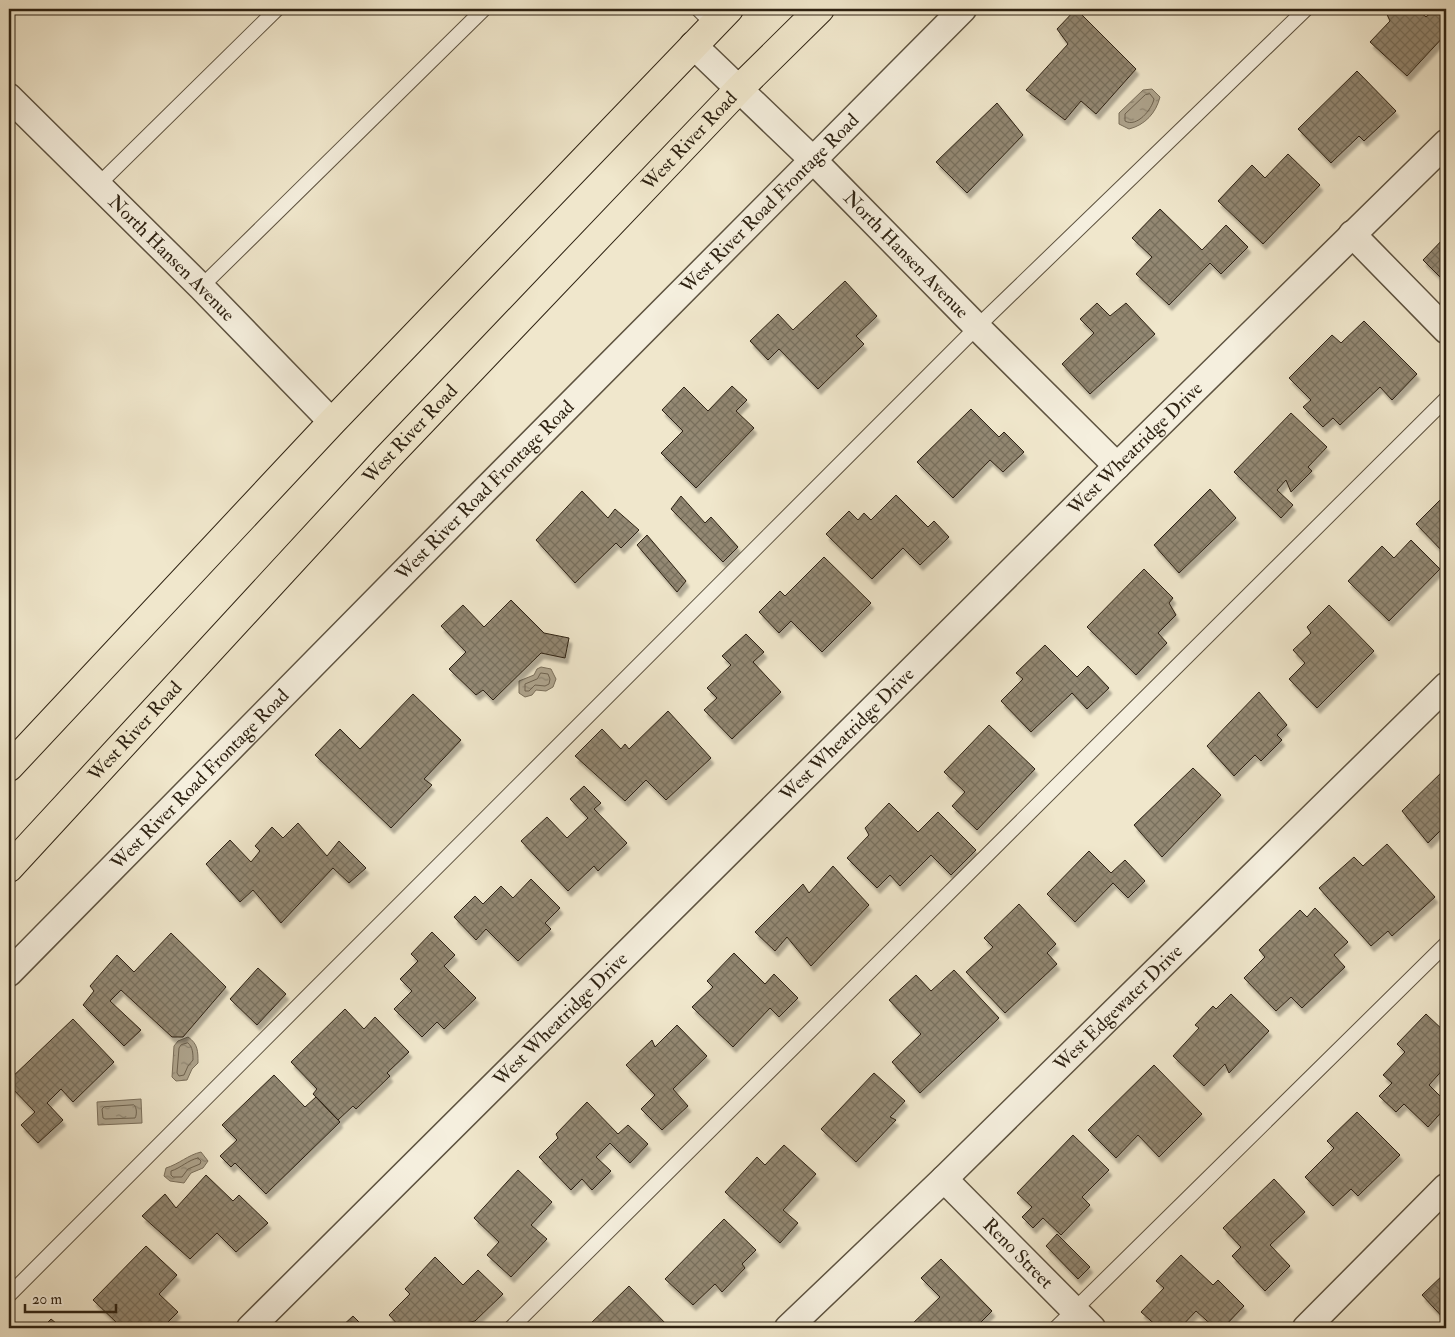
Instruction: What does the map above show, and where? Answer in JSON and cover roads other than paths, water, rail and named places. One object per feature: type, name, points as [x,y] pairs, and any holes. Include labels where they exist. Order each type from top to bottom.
[{"type":"main road","name":"West River Road","points":[[9,868],[387,458],[739,89],[820,9]]},
{"type":"main road","points":[[9,767],[332,422],[693,46],[714,14]]},
{"type":"street","name":"West River Road Frontage Road","points":[[9,973],[963,9]]},
{"type":"street","name":"North Hansen Avenue","points":[[693,46],[813,160],[977,328],[1117,466]]},
{"type":"street","name":"North Hansen Avenue","points":[[9,97],[201,286],[332,422]]},
{"type":"street","name":"West Wheatridge Drive","points":[[250,1328],[1117,466],[1446,142]]},
{"type":"street","points":[[1352,234],[1446,330]]},
{"type":"street","name":"West Edgewater Drive","points":[[788,1328],[944,1179],[1446,686]]},
{"type":"street","name":"Reno Street","points":[[944,1179],[1074,1322]]},
{"type":"street","points":[[1306,1328],[1446,1187]]},
{"type":"lane","points":[[99,184],[277,9]]},
{"type":"lane","points":[[201,286],[484,9]]},
{"type":"lane","points":[[9,1296],[977,328],[1306,9]]},
{"type":"lane","points":[[511,1328],[1446,399]]},
{"type":"lane","points":[[1074,1322],[1446,944]]},
{"type":"water","points":[[1152,89],[1160,97],[1156,108],[1149,118],[1140,125],[1129,129],[1119,124],[1119,113],[1143,90]]},
{"type":"water","points":[[541,667],[551,669],[556,679],[553,687],[546,691],[536,690],[532,695],[525,697],[519,693],[519,681],[534,675],[537,669]]},
{"type":"water","points":[[188,1037],[197,1048],[198,1063],[192,1069],[187,1080],[176,1081],[172,1077],[174,1046],[178,1041]]},
{"type":"water","points":[[141,1099],[142,1123],[98,1125],[97,1102]]},
{"type":"water","points":[[201,1152],[208,1161],[203,1168],[191,1173],[184,1183],[170,1181],[164,1176],[166,1168]]}]
